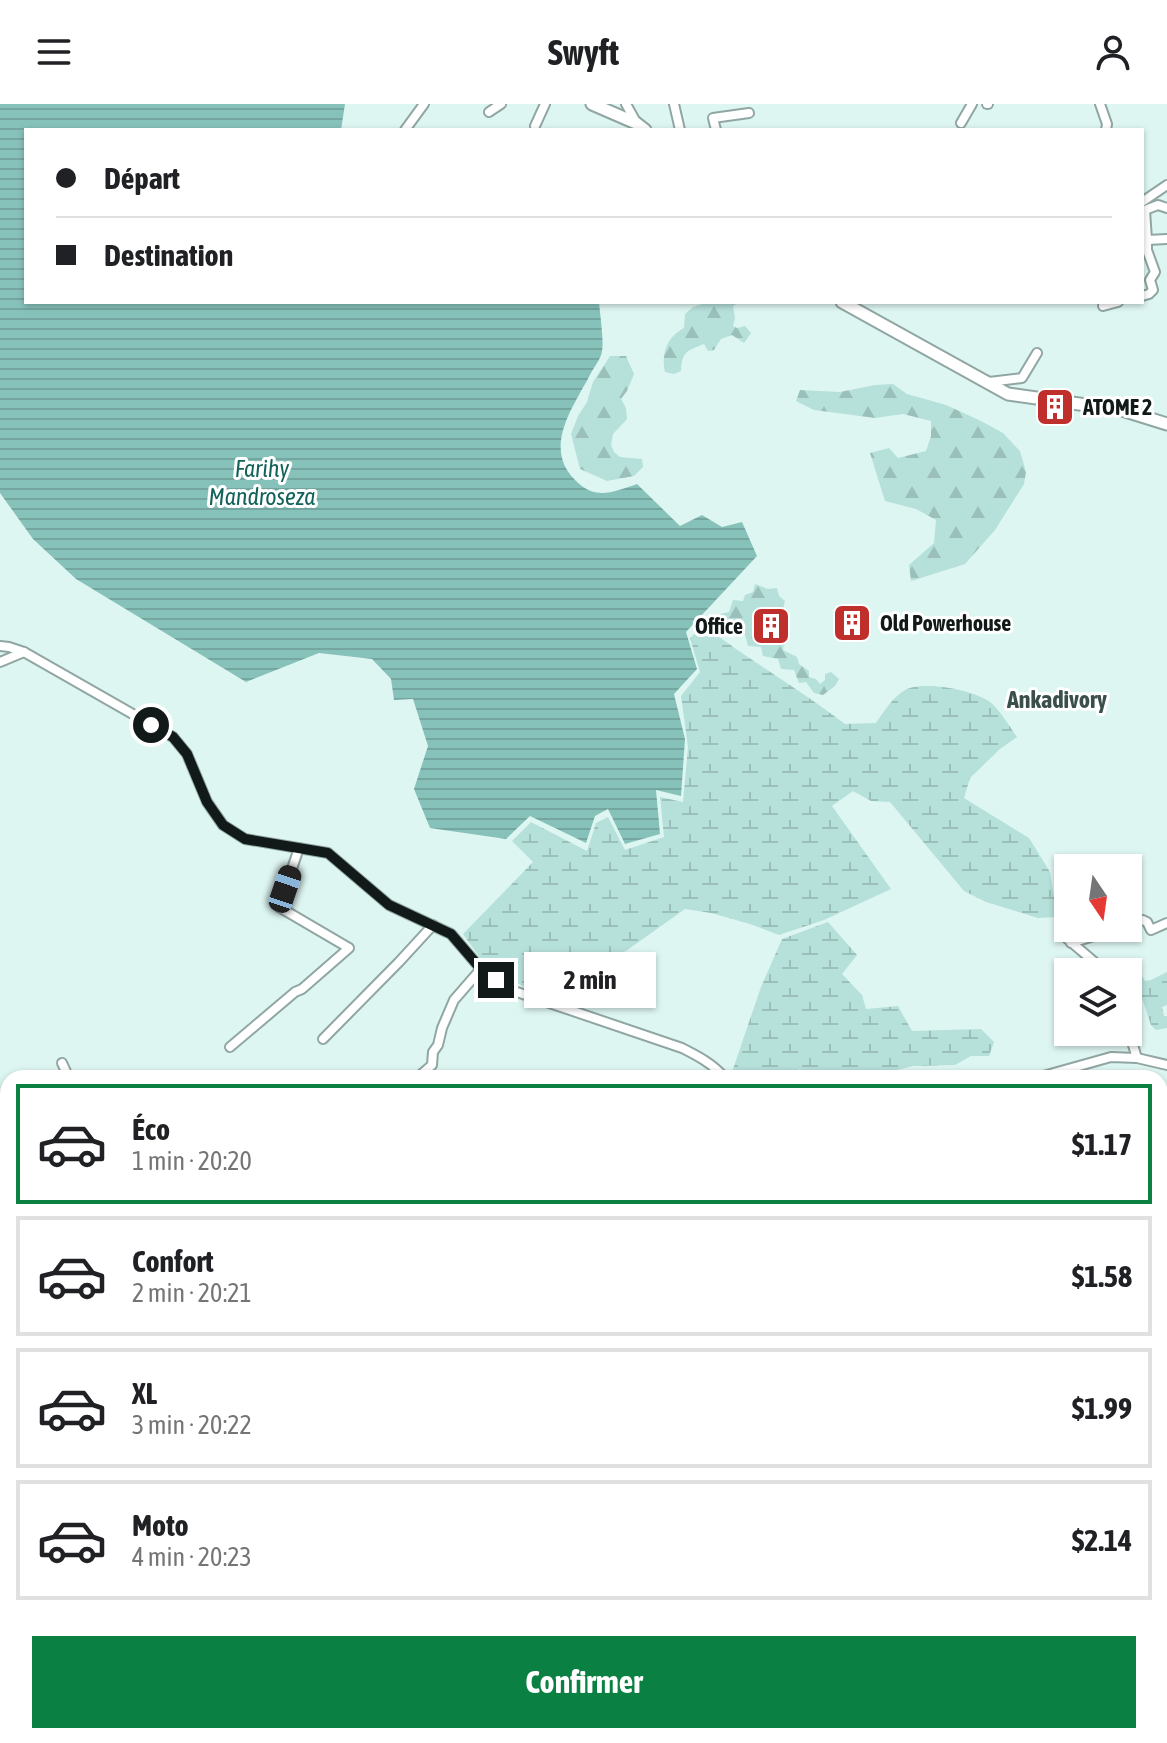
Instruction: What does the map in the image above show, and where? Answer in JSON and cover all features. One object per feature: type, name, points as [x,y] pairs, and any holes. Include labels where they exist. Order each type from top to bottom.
[{"type":"main road","points":[[592,104],[641,126]]},
{"type":"main road","points":[[846,304],[1013,396],[1122,410],[1167,424]]},
{"type":"street","points":[[406,128],[424,104]]},
{"type":"street","points":[[489,112],[501,104]]},
{"type":"street","points":[[535,126],[545,104]]},
{"type":"street","points":[[626,104],[641,126]]},
{"type":"street","points":[[674,104],[680,128]]},
{"type":"street","points":[[961,123],[972,104]]},
{"type":"street","points":[[1100,104],[1106,128]]},
{"type":"street","points":[[716,128],[713,118],[749,113]]},
{"type":"street","points":[[1144,201],[1167,185]]},
{"type":"street","points":[[1144,295],[1153,290],[1150,280],[1155,272],[1147,250],[1145,210],[1158,205],[1167,208]]},
{"type":"street","points":[[1147,240],[1167,239]]},
{"type":"street","points":[[1103,306],[1110,304]]},
{"type":"street","points":[[956,366],[989,382],[1022,378],[1037,353]]},
{"type":"street","points":[[0,646],[24,652],[173,737],[187,754],[207,802],[223,825],[245,839],[328,853],[389,905],[451,934],[481,969],[511,990],[682,1048],[718,1070]]},
{"type":"street","points":[[0,662],[24,652]]},
{"type":"street","points":[[230,1047],[349,948],[279,907],[299,848]]},
{"type":"street","points":[[1142,920],[1147,922],[1151,930],[1167,923]]},
{"type":"street","points":[[323,1039],[433,925]]},
{"type":"street","points":[[1071,943],[1089,958]]},
{"type":"street","points":[[426,1070],[432,1065],[433,1052],[454,1000],[481,969]]},
{"type":"street","points":[[1133,1046],[1137,1058]]},
{"type":"street","points":[[1065,1070],[1111,1057],[1137,1058],[1167,1065]]},
{"type":"street","points":[[62,1063],[65,1070]]},
{"type":"green space","points":[[736,304],[733,306],[733,326],[745,326],[751,333],[744,343],[732,335],[721,339],[714,350],[708,351],[704,344],[693,348],[684,356],[681,371],[674,374],[665,372],[667,346],[673,336],[684,328],[685,314],[693,307]]},
{"type":"green space","points":[[610,356],[626,356],[634,374],[621,399],[627,419],[613,434],[611,445],[620,457],[642,459],[643,467],[634,476],[607,481],[580,469],[571,434],[593,382]]},
{"type":"green space","points":[[893,384],[907,394],[946,405],[1003,433],[1020,451],[1026,472],[1024,484],[995,530],[965,564],[911,581],[909,565],[934,543],[936,520],[916,509],[885,501],[870,453],[889,448],[898,458],[926,451],[931,436],[931,421],[903,414],[875,418],[814,410],[796,401],[800,390],[840,392]]},
{"type":"green space","points":[[755,584],[768,589],[777,588],[779,596],[785,601],[783,609],[759,613],[766,640],[784,640],[783,650],[797,657],[799,664],[809,671],[809,677],[820,684],[825,680],[825,674],[831,672],[839,679],[823,695],[814,693],[806,682],[799,683],[794,670],[781,669],[778,659],[763,656],[761,647],[748,646],[745,635],[734,635],[730,628],[716,622],[720,614],[729,612],[733,600],[743,601],[745,595],[753,592]]},
{"type":"green space","points":[[703,625],[845,724],[876,723],[897,696],[913,687],[948,688],[990,702],[1017,737],[970,778],[964,798],[1029,838],[1050,872],[1054,917],[1038,918],[986,902],[964,891],[890,802],[871,801],[853,791],[832,806],[891,889],[824,920],[779,935],[711,913],[685,909],[626,951],[529,990],[483,962],[463,934],[533,862],[512,841],[531,822],[587,851],[596,823],[608,817],[625,850],[664,837],[660,797],[683,802],[688,747],[681,696],[700,672],[690,638]]},
{"type":"green space","points":[[828,922],[857,955],[842,974],[862,995],[866,1009],[898,1006],[912,1031],[981,1029],[994,1042],[989,1056],[971,1056],[955,1065],[913,1066],[897,1070],[733,1070],[761,987],[782,939]]},
{"type":"green space","points":[[1167,972],[1167,1005],[1162,1007],[1164,1016],[1167,1016],[1167,1028],[1156,1030],[1151,1025],[1142,998],[1142,976],[1145,981]]},
{"type":"water","name":"Farihy Mandroseza","points":[[0,104],[345,104],[341,128],[24,128],[24,304],[599,304],[602,351],[564,426],[561,454],[566,467],[582,487],[597,493],[637,484],[680,526],[702,515],[722,527],[742,522],[757,556],[686,632],[697,669],[674,694],[685,739],[681,796],[656,790],[660,834],[625,844],[608,809],[595,816],[586,843],[530,816],[506,839],[430,828],[414,789],[428,746],[413,699],[394,700],[391,679],[372,659],[319,653],[246,682],[76,579],[33,539],[0,493]]},
{"type":"place","name":"ATOME 2","points":[[1055,407]]},
{"type":"place","name":"Old Powerhouse","points":[[852,623]]},
{"type":"place","name":"Office","points":[[771,626]]},
{"type":"district","name":"Ankadivory","points":[[1057,699]]},
{"type":"route","points":[[151,725],[173,737],[187,754],[207,802],[223,825],[245,839],[328,853],[389,905],[451,934],[481,969],[496,980]]}]
